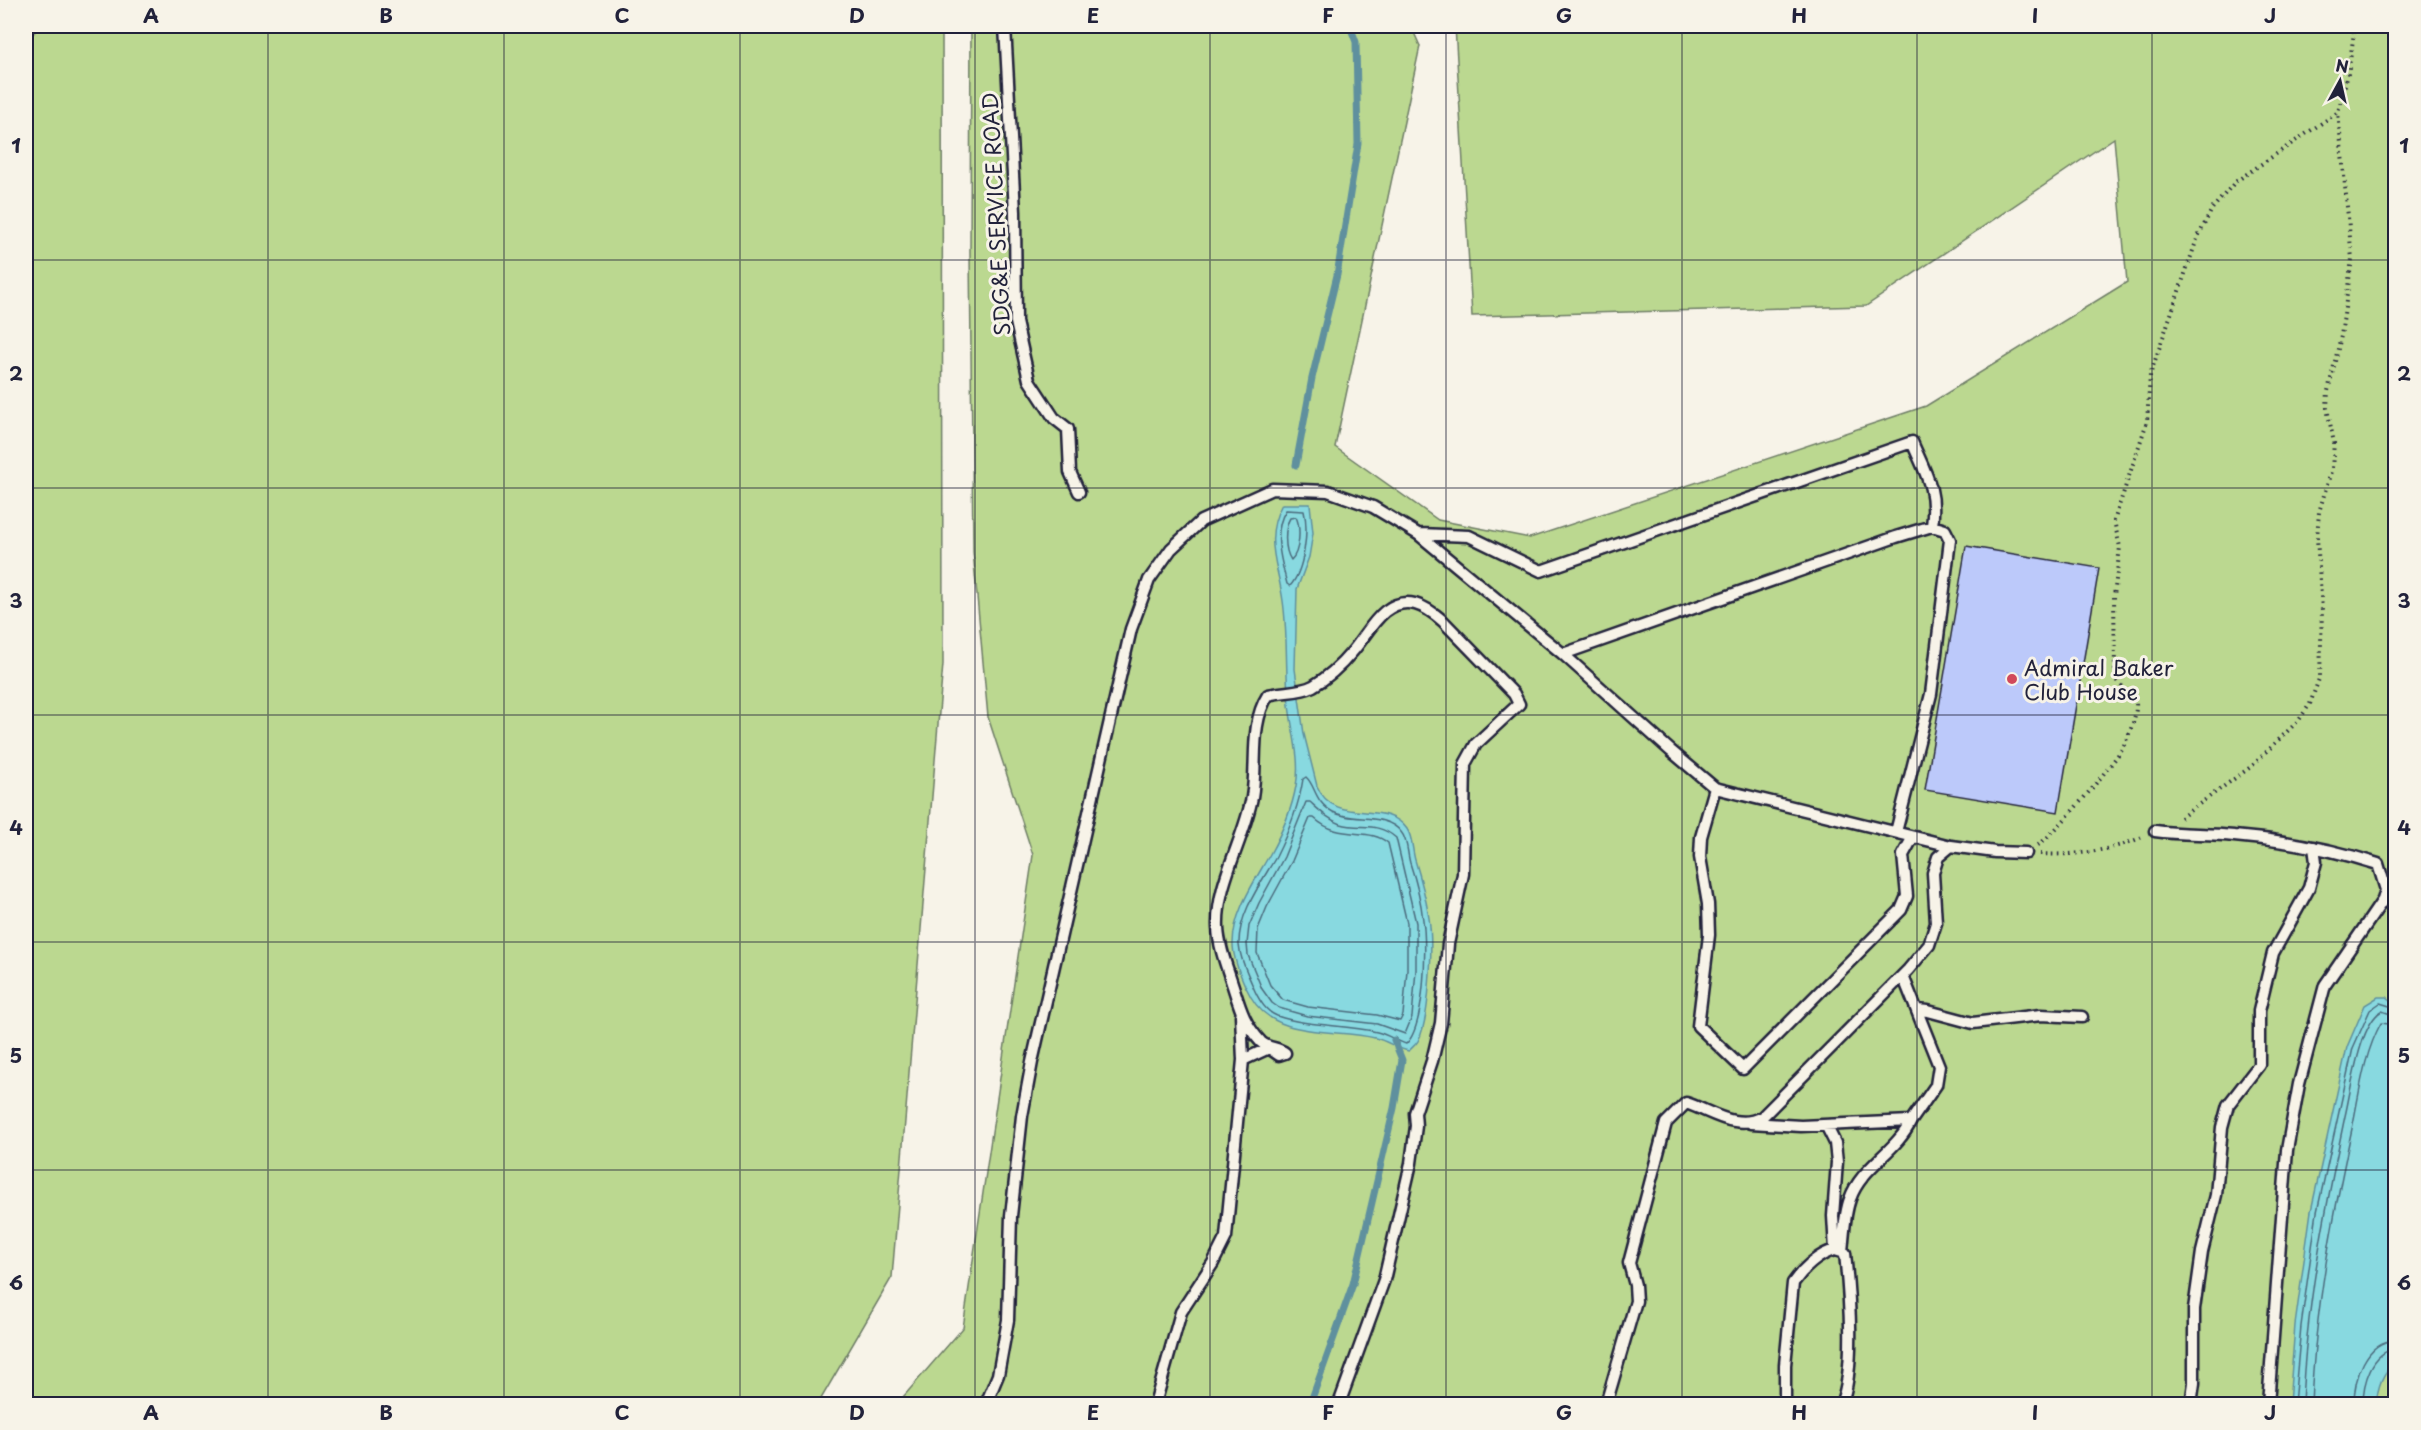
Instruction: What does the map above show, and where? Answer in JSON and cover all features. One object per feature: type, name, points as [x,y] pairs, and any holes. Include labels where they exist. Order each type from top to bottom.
[{"type":"lane","name":"SDG&E SERVICE ROAD","points":[[1005,26],[1015,212],[1016,321],[1029,380],[1054,418],[1068,429],[1070,472],[1079,492]]},
{"type":"lane","points":[[1418,534],[1469,536],[1541,571],[1912,442],[1930,482],[1935,506],[1932,526]]},
{"type":"lane","points":[[986,1404],[998,1375],[1008,1320],[1011,1216],[1022,1116],[1032,1062],[1131,629],[1149,580],[1171,549],[1201,521],[1272,489],[1328,492],[1373,507],[1418,534],[1563,654],[1671,751],[1716,788],[1952,846],[1995,852],[2026,853]]},
{"type":"lane","points":[[1563,654],[1932,526],[1945,530],[1950,540],[1931,694],[1896,832]]},
{"type":"lane","points":[[1155,1404],[1181,1312],[1213,1263],[1226,1237],[1243,1060],[1241,1013],[1222,952],[1218,928],[1222,891],[1248,818],[1256,777],[1255,743],[1263,703],[1268,695],[1313,686],[1353,651],[1376,620],[1389,609],[1404,604],[1414,604],[1431,611],[1443,621],[1514,694],[1519,704],[1476,744],[1465,764],[1463,874],[1448,944],[1441,1023],[1432,1061],[1414,1113],[1416,1126],[1411,1163],[1384,1280],[1340,1404]]},
{"type":"lane","points":[[1716,788],[1701,837],[1700,857],[1708,904],[1708,935],[1698,1026],[1743,1069],[1901,910],[1907,896],[1903,855],[1913,837]]},
{"type":"lane","points":[[2155,831],[2182,835],[2232,835],[2314,847],[2378,864],[2386,890],[2383,900],[2325,985],[2299,1084],[2286,1161],[2268,1404]]},
{"type":"lane","points":[[1751,1123],[1762,1117],[1903,976],[1929,945],[1936,923],[1933,873],[1938,857],[1952,846]]},
{"type":"lane","points":[[2191,1404],[2194,1383],[2194,1310],[2202,1252],[2216,1195],[2222,1127],[2228,1105],[2259,1065],[2259,1011],[2273,953],[2309,888],[2316,862],[2314,847]]},
{"type":"lane","points":[[1838,1251],[1850,1199],[1857,1185],[1905,1134],[1911,1121],[1936,1085],[1939,1066],[1903,976]]},
{"type":"lane","points":[[1917,1010],[1973,1023],[2041,1015],[2082,1017]]},
{"type":"lane","points":[[1241,1013],[1262,1043],[1269,1048],[1243,1060]]},
{"type":"lane","points":[[1606,1404],[1636,1301],[1635,1285],[1629,1263],[1665,1123],[1686,1103],[1717,1118],[1751,1123],[1826,1125],[1911,1121]]},
{"type":"lane","points":[[1826,1125],[1835,1143],[1837,1162],[1833,1216],[1838,1251]]},
{"type":"lane","points":[[1785,1404],[1785,1365],[1793,1283],[1798,1275],[1819,1258],[1838,1251],[1845,1253],[1848,1278],[1849,1346],[1845,1391],[1840,1404]]},
{"type":"path","points":[[2026,853],[2064,854],[2098,849],[2137,839],[2172,824],[2252,766],[2299,720],[2310,704],[2320,676],[2322,610],[2317,538],[2319,512],[2332,468],[2334,443],[2328,408],[2328,391],[2341,336],[2352,259],[2338,112],[2348,74],[2355,26]]},
{"type":"path","points":[[2026,853],[2043,842],[2123,747],[2135,714],[2136,702],[2117,680],[2115,670],[2114,596],[2120,547],[2114,521],[2147,422],[2150,375],[2175,299],[2206,219],[2235,182],[2338,112]]},
{"type":"green space","points":[[39,26],[942,26],[943,664],[892,1277],[818,1404],[26,1404],[26,43]]},
{"type":"green space","points":[[971,26],[1411,26],[1420,46],[1335,447],[1438,520],[1530,538],[1926,406],[2127,282],[2114,138],[1866,306],[1472,316],[1455,26],[2395,26],[2395,1404],[897,1404],[963,1328],[1033,855],[988,717],[973,552],[970,251]]},
{"type":"water","points":[[1282,504],[1310,504],[1313,533],[1309,557],[1297,589],[1295,669],[1304,734],[1317,786],[1325,799],[1336,806],[1348,810],[1387,815],[1398,820],[1407,829],[1425,896],[1431,945],[1428,999],[1422,1031],[1417,1042],[1409,1051],[1375,1038],[1307,1030],[1275,1020],[1262,1011],[1251,997],[1235,959],[1234,934],[1240,910],[1282,830],[1296,786],[1297,756],[1288,692],[1285,614],[1273,540],[1276,517]]},
{"type":"water","points":[[2378,997],[2387,997],[2396,1004],[2395,1361],[2381,1381],[2376,1404],[2289,1404],[2295,1325],[2311,1211],[2347,1047],[2365,1005]]},
{"type":"building","name":"Admiral Baker Club House","points":[[1966,546],[2099,568],[2058,812],[1925,790]]},
{"type":"waterway","points":[[1296,465],[1312,378],[1337,275],[1358,144],[1356,42],[1350,26]]},
{"type":"waterway","points":[[1310,1404],[1353,1284],[1394,1108],[1402,1060],[1394,1040]]},
{"type":"place","name":"Admiral Baker Club House","points":[[2012,679]]}]
